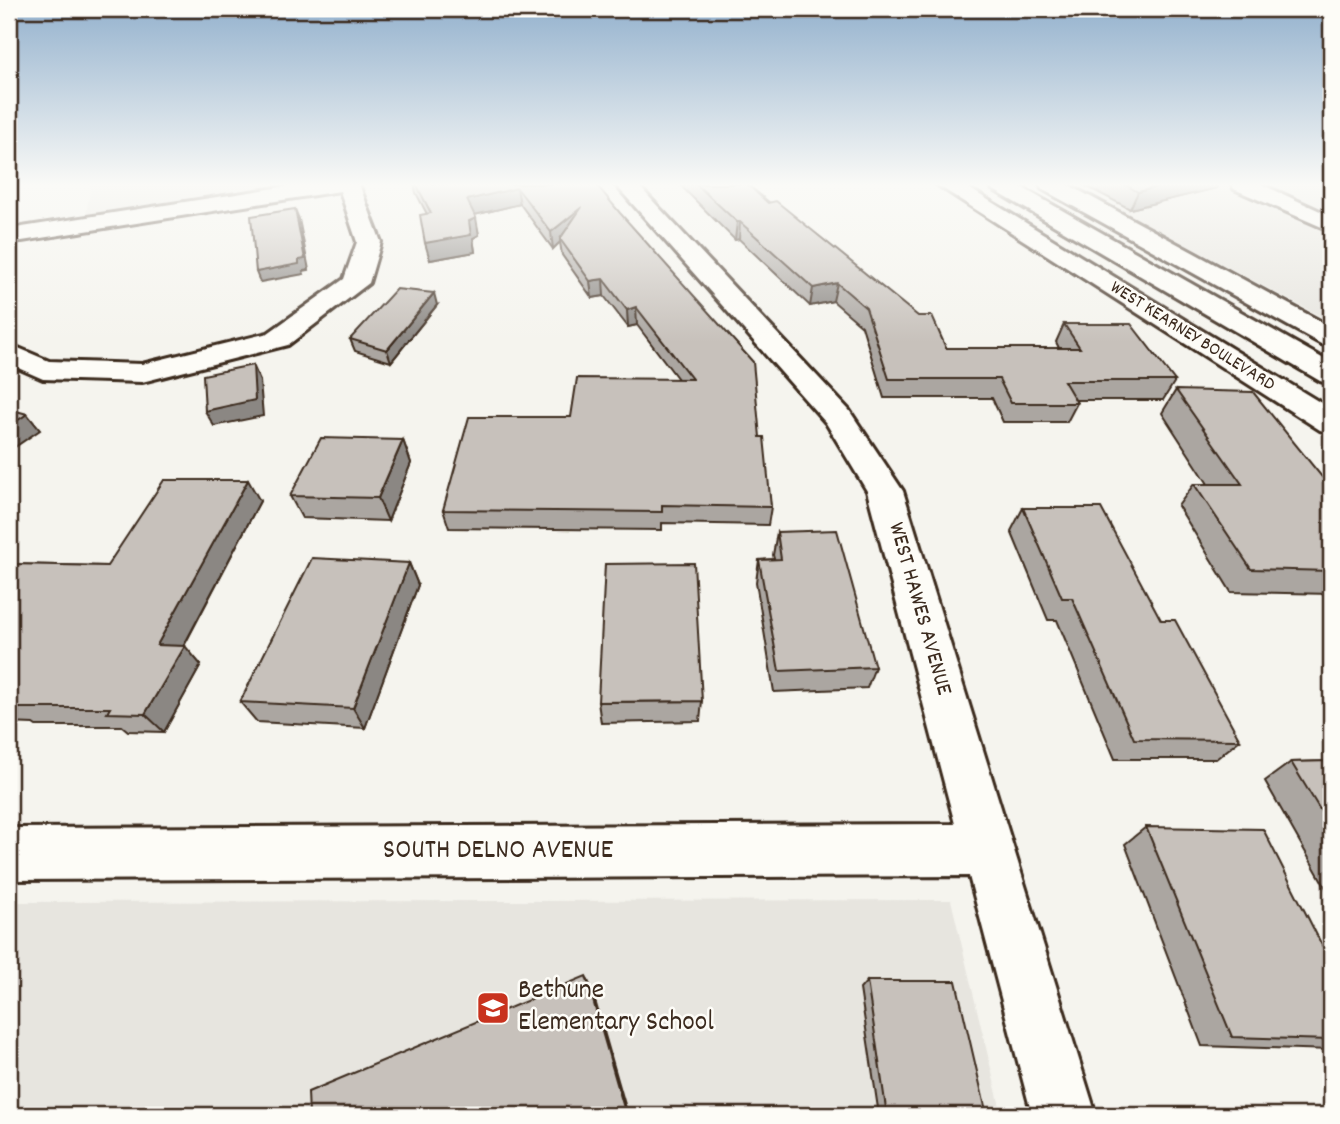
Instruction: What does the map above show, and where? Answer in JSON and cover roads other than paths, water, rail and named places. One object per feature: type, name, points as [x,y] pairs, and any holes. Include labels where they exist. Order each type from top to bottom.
[{"type":"street","points":[[9,353],[43,370],[142,373],[278,340],[356,283],[369,243],[366,236]]},
{"type":"street","name":"WEST HAWES AVENUE","points":[[673,236],[838,417],[885,491],[1064,1115]]},
{"type":"street","name":"WEST KEARNEY BOULEVARD","points":[[1030,236],[1331,423]]},
{"type":"street","name":"WEST KEARNEY BOULEVARD","points":[[1090,236],[1331,376]]},
{"type":"street","points":[[1145,236],[1331,338]]},
{"type":"street","name":"SOUTH DELNO AVENUE","points":[[9,854],[987,850]]},
{"type":"place","name":"Bethune Elementary School","points":[[493,1008]]}]
